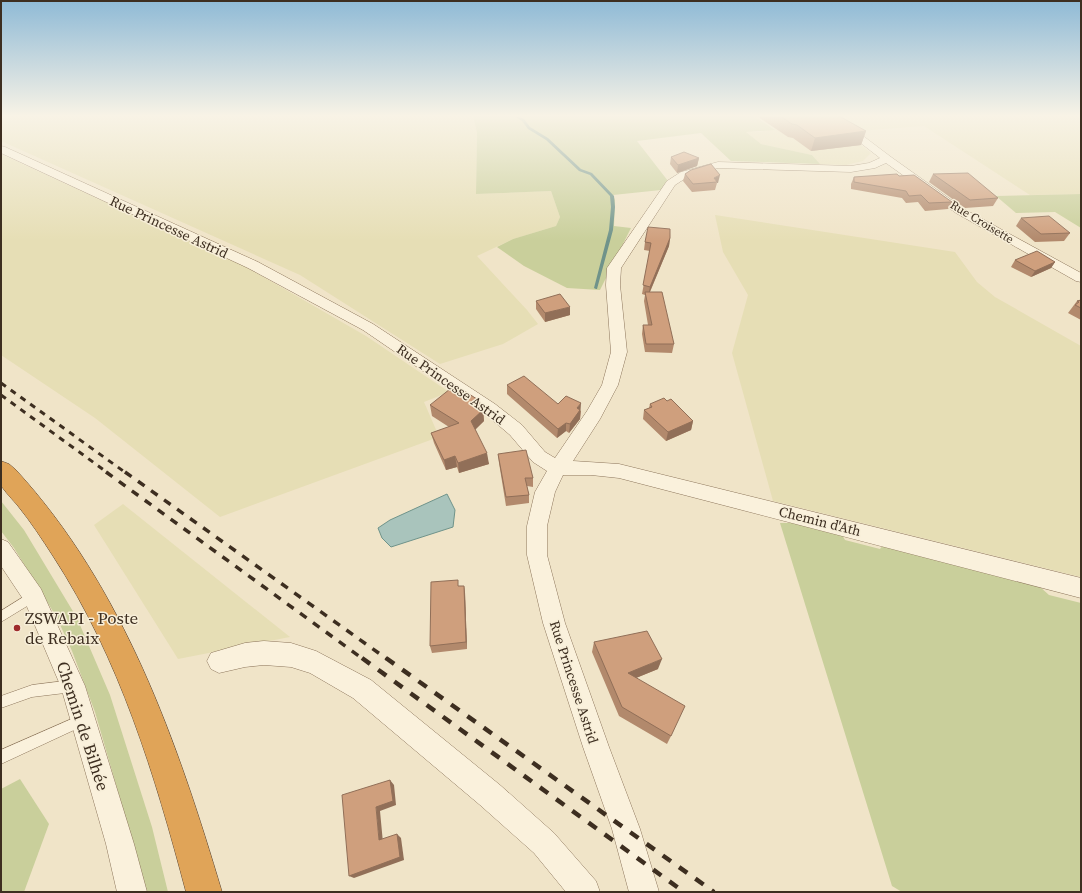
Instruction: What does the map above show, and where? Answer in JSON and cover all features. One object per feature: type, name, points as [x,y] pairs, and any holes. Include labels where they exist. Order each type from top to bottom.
[{"type":"highway","points":[[1,470],[35,510],[73,561],[117,640],[150,717],[189,836],[204,892]]},
{"type":"street","name":"Rue Princesse Astrid","points":[[20,158],[253,265],[368,327],[489,408],[516,430],[540,457],[558,468],[545,492],[543,499],[537,526],[537,555],[554,622],[596,747],[626,829],[644,892]]},
{"type":"street","name":"Rue Croisette","points":[[884,158],[960,210],[1081,278]]},
{"type":"street","points":[[558,468],[594,415],[610,386],[619,352],[613,285],[614,268],[671,183],[685,174],[698,169],[718,165],[851,169],[871,166],[887,160]]},
{"type":"street","name":"Chemin d'Ath","points":[[558,468],[592,468],[619,471],[1081,588]]},
{"type":"street","name":"Chemin de Bilhée","points":[[1,548],[33,596],[73,686],[120,844],[132,892]]},
{"type":"street","points":[[219,661],[245,655],[264,653],[291,655],[316,663],[362,689],[490,795],[544,843],[585,892]]},
{"type":"lane","points":[[1,617],[33,596]]},
{"type":"lane","points":[[1,702],[32,692],[73,686]]},
{"type":"lane","points":[[1,757],[83,720]]},
{"type":"shaded area","points":[[1,158],[9,158],[246,267],[366,336],[449,392],[424,402],[437,432],[436,438],[220,517],[95,418],[1,355]]},
{"type":"shaded area","points":[[38,158],[477,158],[476,194],[551,191],[560,217],[556,226],[513,239],[477,256],[538,324],[503,344],[440,364],[300,275]]},
{"type":"shaded area","points":[[814,158],[866,158],[863,161],[846,165],[820,164]]},
{"type":"shaded area","points":[[973,158],[1081,158],[1081,194],[1030,195]]},
{"type":"shaded area","points":[[715,215],[955,252],[977,282],[995,297],[1081,346],[1081,577],[773,501],[732,353],[748,295],[723,252]]},
{"type":"shaded area","points":[[123,504],[290,637],[178,659],[94,525]]},
{"type":"green space","points":[[477,158],[650,158],[668,181],[661,190],[613,195],[615,200],[614,226],[631,228],[600,290],[567,288],[524,266],[497,247],[513,239],[556,226],[560,217],[551,191],[476,194]]},
{"type":"green space","points":[[727,158],[814,158],[820,164],[731,161]]},
{"type":"green space","points":[[1081,194],[1081,228],[1055,212],[1016,213],[996,196]]},
{"type":"green space","points":[[1,501],[24,530],[77,618],[110,695],[152,827],[168,892],[147,892],[95,712],[72,651],[57,618],[14,548],[1,531]]},
{"type":"green space","points":[[780,523],[800,523],[841,533],[845,540],[880,549],[883,545],[1039,586],[1049,595],[1081,603],[1081,892],[902,892],[892,886]]},
{"type":"green space","points":[[20,779],[49,824],[24,892],[1,892],[1,789]]},
{"type":"water","points":[[447,494],[455,510],[453,527],[391,547],[382,538],[378,528],[390,520]]},
{"type":"building","points":[[672,158],[699,158],[678,165]]},
{"type":"building","points":[[711,164],[720,175],[714,178],[717,182],[693,184],[685,174],[691,170]]},
{"type":"building","points":[[968,173],[998,198],[970,200],[933,174]]},
{"type":"building","points":[[897,174],[899,176],[914,175],[952,202],[929,203],[921,195],[909,196],[906,191],[854,182],[854,177]]},
{"type":"building","points":[[1049,216],[1070,233],[1041,234],[1021,218]]},
{"type":"building","points":[[648,227],[670,229],[670,238],[650,287],[643,285],[651,243],[645,242]]},
{"type":"building","points":[[1037,251],[1055,262],[1035,271],[1015,260]]},
{"type":"building","points":[[645,292],[662,292],[674,344],[646,344],[643,325],[652,325]]},
{"type":"building","points":[[560,294],[570,307],[545,313],[536,301]]},
{"type":"building","points":[[1081,300],[1081,308],[1075,305],[1079,302],[1077,301]]},
{"type":"building","points":[[524,376],[558,404],[566,396],[581,403],[577,408],[580,410],[570,424],[566,423],[558,429],[507,385]]},
{"type":"building","points":[[455,385],[480,401],[475,406],[483,410],[471,421],[487,453],[458,463],[455,456],[444,460],[431,433],[459,423],[430,405]]},
{"type":"building","points":[[664,398],[667,401],[671,399],[693,421],[668,432],[644,410],[652,407],[650,404]]},
{"type":"building","points":[[526,450],[533,478],[525,478],[529,495],[506,497],[498,454]]},
{"type":"building","points":[[458,580],[458,586],[464,586],[466,642],[430,646],[431,582]]},
{"type":"building","points":[[647,631],[662,659],[628,673],[685,706],[671,736],[622,707],[594,642]]},
{"type":"building","points":[[390,780],[393,801],[376,807],[379,840],[397,834],[400,857],[349,876],[342,795]]},
{"type":"waterway","points":[[567,158],[580,170],[591,174],[612,196],[613,219],[596,288]]},
{"type":"railway","points":[[1,383],[126,473]]},
{"type":"railway","points":[[1,395],[108,473]]},
{"type":"railway","points":[[106,472],[363,659]]},
{"type":"railway","points":[[125,472],[387,659]]},
{"type":"railway","points":[[362,658],[684,892]]},
{"type":"railway","points":[[386,658],[714,892]]},
{"type":"place","name":"ZSWAPI - Poste de Rebaix","points":[[17,628]]}]
